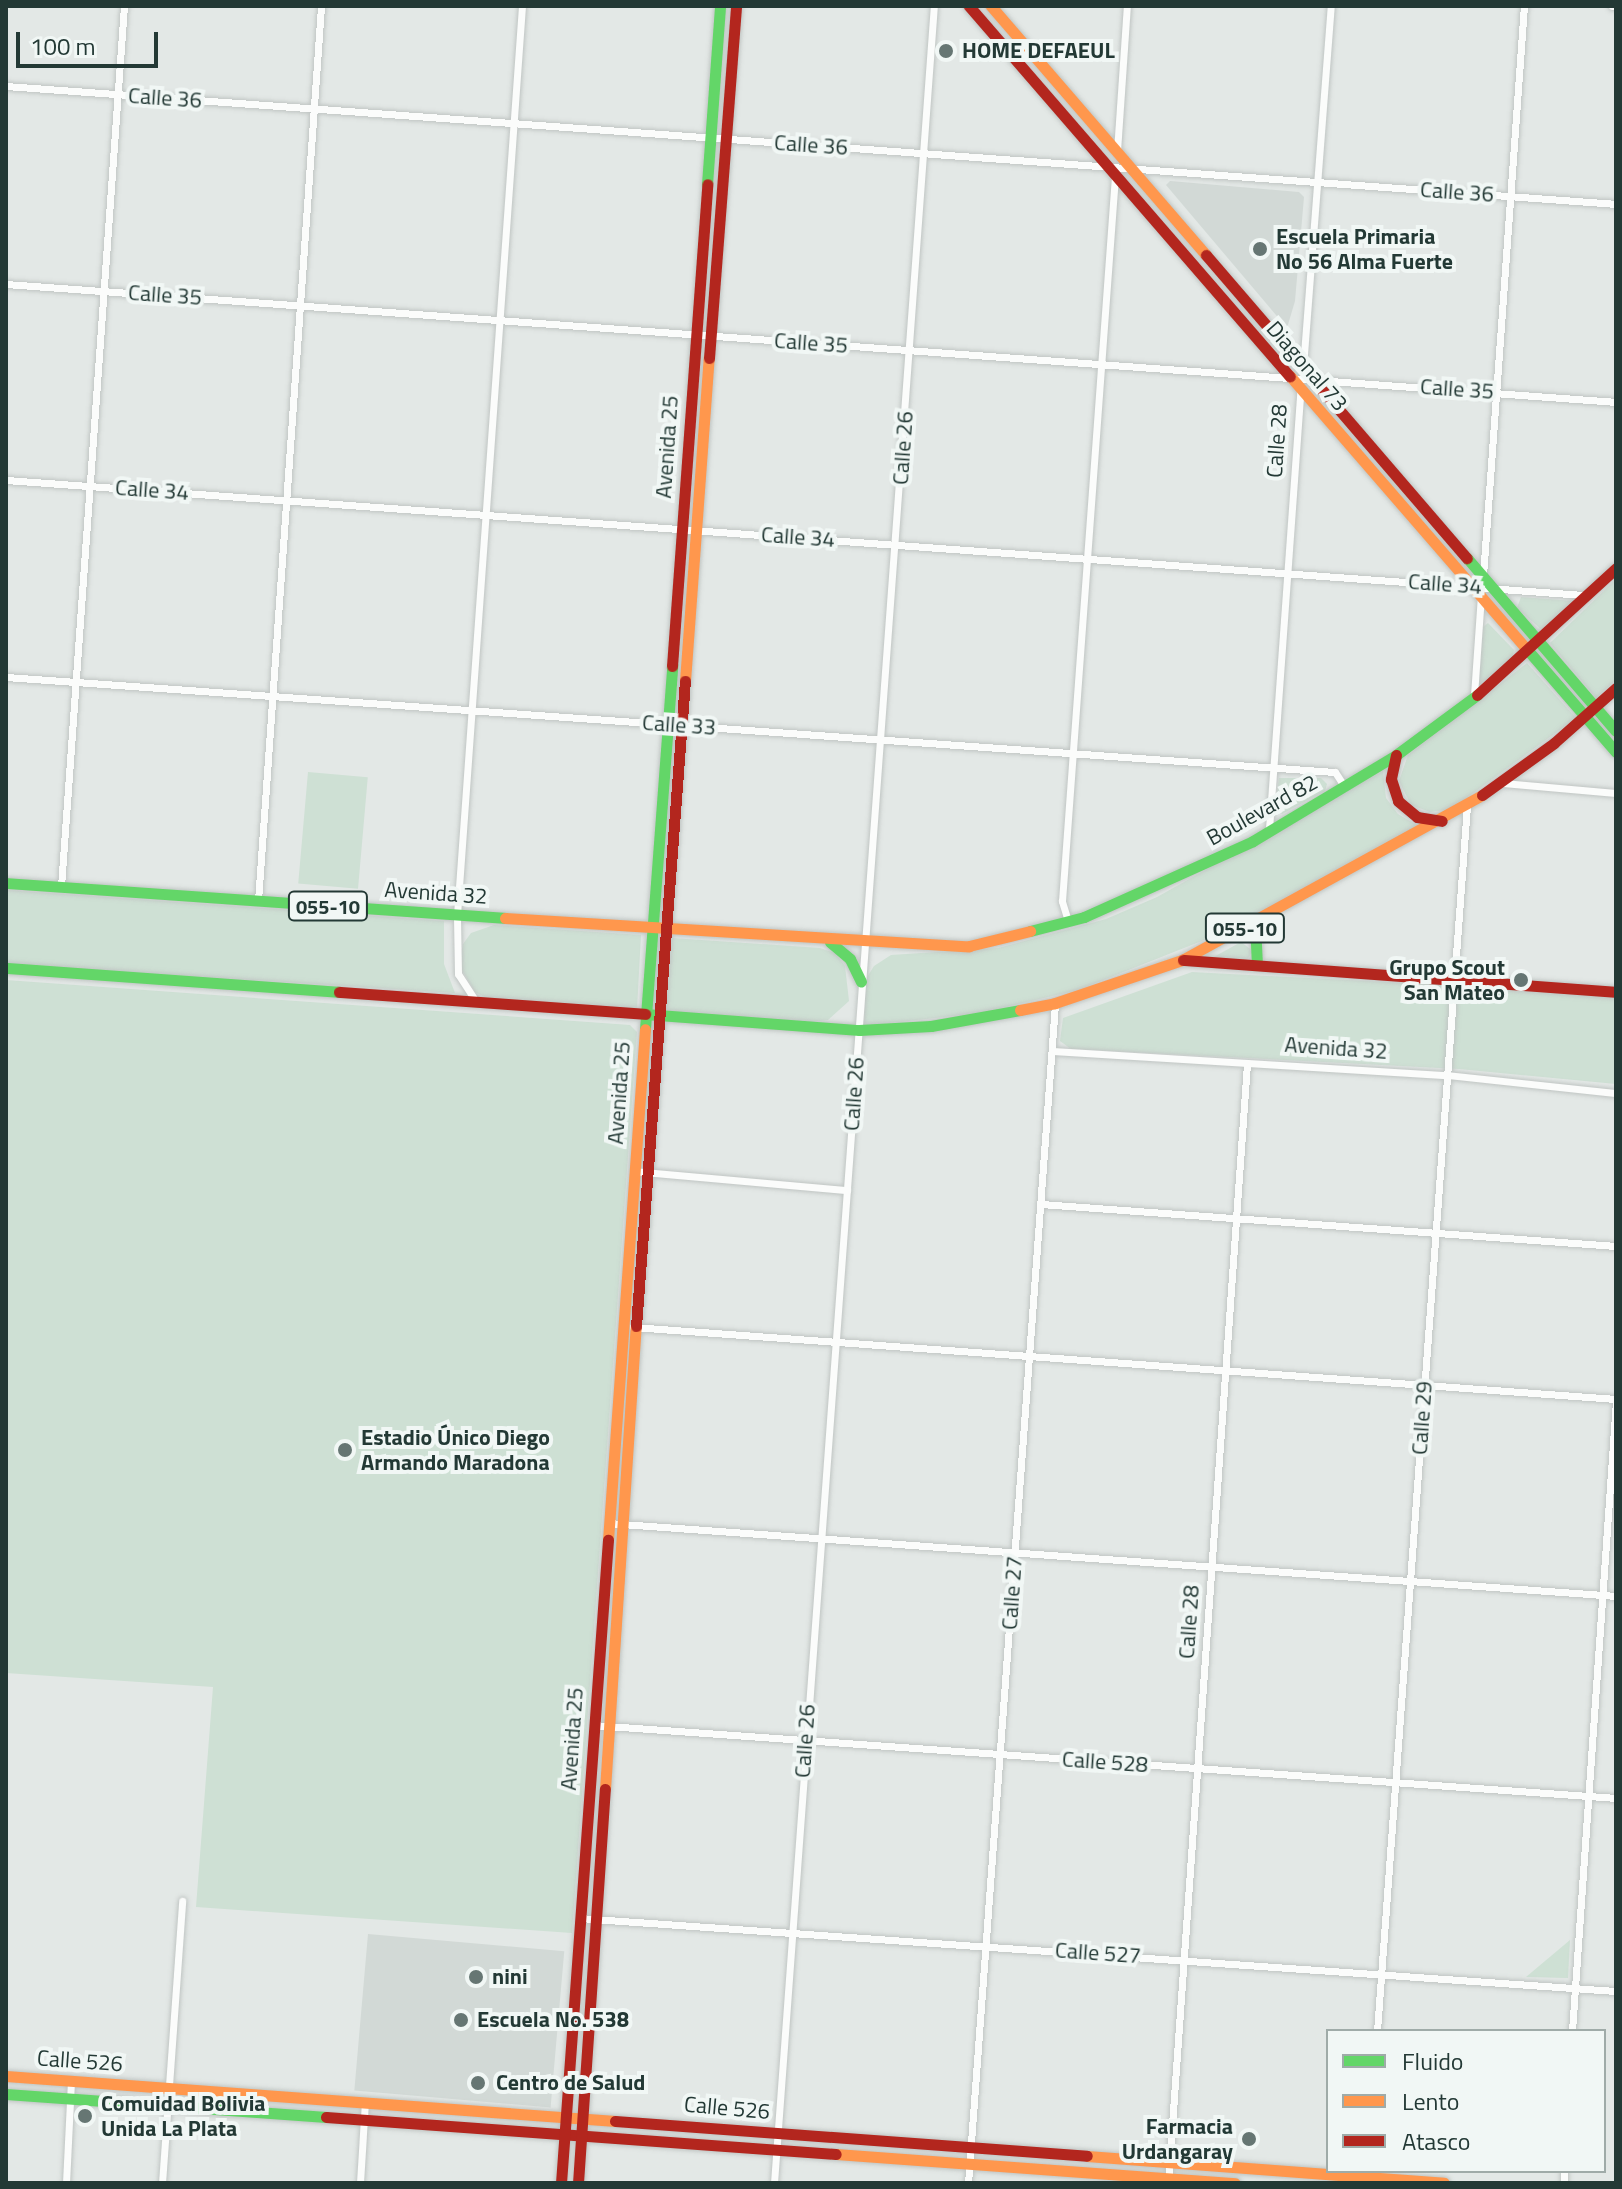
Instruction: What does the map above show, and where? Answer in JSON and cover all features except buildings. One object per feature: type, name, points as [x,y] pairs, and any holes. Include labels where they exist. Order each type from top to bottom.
[{"type":"main road","name":"Avenida 25","points":[[578,2183],[623,1524],[633,1171],[720,6]]},
{"type":"main road","name":"Avenida 25","points":[[561,2183],[608,1523],[647,1173],[661,1014],[736,6]]},
{"type":"main road","name":"Diagonal 73","points":[[969,6],[1113,163],[1129,165],[1482,586],[1529,652],[1616,752]]},
{"type":"main road","name":"Diagonal 73","points":[[991,6],[1113,163],[1289,376],[1305,377],[1482,586],[1541,642],[1616,731]]},
{"type":"main road","name":"Boulevard 82","points":[[863,943],[969,946],[1068,921],[1146,893],[1269,831],[1396,755],[1474,698],[1541,642],[1616,568]]},
{"type":"main road","name":"055-10","points":[[6,968],[859,1030],[931,1026],[1055,1003],[1182,960],[1467,806],[1586,717],[1616,688]]},
{"type":"main road","points":[[1396,755],[1391,779],[1398,801],[1417,817],[1442,821]]},
{"type":"main road","name":"Avenida 32","points":[[6,883],[863,943]]},
{"type":"main road","points":[[1255,923],[1257,965]]},
{"type":"main road","points":[[829,941],[850,959],[861,982]]},
{"type":"main road","points":[[1182,960],[1455,977],[1616,992]]},
{"type":"main road","name":"Calle 526","points":[[6,2076],[1444,2183]]},
{"type":"main road","name":"Calle 526","points":[[6,2094],[1235,2183]]},
{"type":"street","points":[[61,887],[124,6]]},
{"type":"street","points":[[258,901],[321,6]]},
{"type":"street","points":[[478,1003],[458,974],[457,915],[522,6]]},
{"type":"street","name":"Calle 26","points":[[774,2183],[832,1344],[847,1190],[863,943],[883,740],[934,6]]},
{"type":"street","points":[[1068,921],[1062,901],[1113,163],[1127,6]]},
{"type":"street","name":"Calle 28","points":[[1269,831],[1331,6]]},
{"type":"street","points":[[1474,698],[1524,6]]},
{"type":"street","name":"Calle 36","points":[[6,86],[923,153],[1113,163]]},
{"type":"street","name":"Calle 36","points":[[1129,165],[1616,204]]},
{"type":"street","name":"Calle 35","points":[[6,284],[1289,376]]},
{"type":"street","name":"Calle 35","points":[[1305,377],[1616,402]]},
{"type":"street","name":"Calle 34","points":[[6,480],[1591,595]]},
{"type":"street","name":"Calle 33","points":[[6,677],[1335,772],[1344,786]]},
{"type":"street","points":[[1501,783],[1616,793]]},
{"type":"street","name":"Calle 29","points":[[1377,2029],[1467,806]]},
{"type":"street","name":"Calle 27","points":[[968,2183],[1055,1003]]},
{"type":"street","name":"Avenida 32","points":[[1052,1051],[1447,1075],[1616,1093]]},
{"type":"street","name":"Calle 28","points":[[1168,2180],[1247,1063]]},
{"type":"street","points":[[633,1171],[847,1190]]},
{"type":"street","points":[[1041,1204],[1436,1230],[1616,1246]]},
{"type":"street","points":[[630,1326],[832,1344],[1030,1355],[1616,1399],[1572,2029]]},
{"type":"street","points":[[608,1523],[1616,1596]]},
{"type":"street","name":"Calle 528","points":[[593,1725],[1616,1798]]},
{"type":"street","points":[[162,2183],[182,1901]]},
{"type":"street","name":"Calle 527","points":[[579,1918],[986,1944],[1616,1991]]},
{"type":"street","points":[[66,2183],[71,2081]]},
{"type":"street","points":[[360,2183],[365,2102]]},
{"type":"shaded area","name":"Escuela Primaria No 56 Alma Fuerte","points":[[1170,181],[1299,192],[1304,197],[1295,301],[1287,328],[1166,185]]},
{"type":"shaded area","name":"Escuela No. 538","points":[[368,1934],[564,1951],[551,2108],[354,2090]]},
{"type":"green space","points":[[1616,579],[1616,680],[1596,698],[1550,643]]},
{"type":"green space","points":[[1521,597],[1574,601],[1542,630],[1517,608]]},
{"type":"green space","points":[[1488,623],[1514,650],[1512,659],[1479,685],[1483,627]]},
{"type":"green space","points":[[1527,663],[1576,718],[1451,809],[1430,812],[1411,805],[1399,781],[1408,755]]},
{"type":"green space","points":[[1383,771],[1386,798],[1398,814],[1418,826],[1227,931],[1078,990],[979,1013],[864,1026],[866,979],[874,966],[891,955],[998,948],[1106,919],[1157,897]]},
{"type":"green space","points":[[308,772],[368,777],[358,889],[298,884]]},
{"type":"green space","points":[[1279,778],[1321,778],[1327,784],[1325,791],[1282,814],[1275,810]]},
{"type":"green space","points":[[6,890],[444,921],[444,964],[455,993],[6,964]]},
{"type":"green space","points":[[494,925],[641,935],[637,1009],[487,998],[475,992],[459,965],[463,944],[471,933]]},
{"type":"green space","points":[[672,938],[820,948],[835,953],[845,966],[849,1001],[828,1020],[812,1022],[666,1011]]},
{"type":"green space","points":[[1241,942],[1253,951],[1246,961],[1212,958]]},
{"type":"green space","points":[[1192,972],[1616,994],[1616,1084],[1459,1069],[1071,1049],[1060,1041],[1063,1018]]},
{"type":"green space","points":[[6,980],[630,1025],[637,1032],[572,1933],[196,1907],[213,1687],[6,1673]]},
{"type":"green space","points":[[1570,1940],[1568,1978],[1526,1977]]},
{"type":"traffic: fast","points":[[707,184],[720,6]]},
{"type":"traffic: fast","points":[[1467,558],[1616,731]]},
{"type":"traffic: fast","points":[[1525,647],[1616,752]]},
{"type":"traffic: fast","points":[[645,1029],[672,666]]},
{"type":"traffic: fast","points":[[1030,931],[1084,917],[1253,841],[1396,755],[1477,695]]},
{"type":"traffic: fast","points":[[6,883],[505,918]]},
{"type":"traffic: fast","points":[[1255,923],[1257,965]]},
{"type":"traffic: fast","points":[[830,942],[850,959],[861,982]]},
{"type":"traffic: fast","points":[[6,968],[339,992]]},
{"type":"traffic: fast","points":[[645,1014],[859,1030],[931,1026],[1020,1010]]},
{"type":"traffic: fast","points":[[6,2094],[326,2117]]},
{"type":"traffic: slow","points":[[991,6],[1206,255]]},
{"type":"traffic: slow","points":[[685,681],[709,358]]},
{"type":"traffic: slow","points":[[1290,376],[1525,647]]},
{"type":"traffic: slow","points":[[1020,1010],[1055,1003],[1182,960],[1482,795]]},
{"type":"traffic: slow","points":[[505,918],[969,946],[1030,931]]},
{"type":"traffic: slow","points":[[608,1540],[645,1029]]},
{"type":"traffic: slow","points":[[605,1789],[636,1326]]},
{"type":"traffic: slow","points":[[6,2076],[615,2121]]},
{"type":"traffic: slow","points":[[836,2154],[1235,2183]]},
{"type":"traffic: slow","points":[[1087,2156],[1444,2183]]},
{"type":"traffic: jam","points":[[709,358],[736,6]]},
{"type":"traffic: jam","points":[[969,6],[1290,376]]},
{"type":"traffic: jam","points":[[672,666],[707,184]]},
{"type":"traffic: jam","points":[[1206,255],[1467,558]]},
{"type":"traffic: jam","points":[[1477,695],[1616,568]]},
{"type":"traffic: jam","points":[[636,1326],[685,681]]},
{"type":"traffic: jam","points":[[1482,795],[1554,743],[1616,688]]},
{"type":"traffic: jam","points":[[1396,755],[1391,779],[1398,801],[1417,817],[1442,821]]},
{"type":"traffic: jam","points":[[1183,960],[1616,992]]},
{"type":"traffic: jam","points":[[339,992],[645,1014]]},
{"type":"traffic: jam","points":[[561,2183],[608,1540]]},
{"type":"traffic: jam","points":[[578,2183],[605,1789]]},
{"type":"traffic: jam","points":[[326,2117],[836,2154]]},
{"type":"traffic: jam","points":[[615,2121],[1087,2156]]},
{"type":"place","name":"HOME DEFAEUL","points":[[946,51]]},
{"type":"place","name":"Escuela Primaria No 56 Alma Fuerte","points":[[1260,249]]},
{"type":"place","name":"Grupo Scout San Mateo","points":[[1521,980]]},
{"type":"place","name":"Estadio Único Diego Armando Maradona","points":[[345,1450]]},
{"type":"place","name":"nini","points":[[476,1977]]},
{"type":"place","name":"Escuela No. 538","points":[[461,2020]]},
{"type":"place","name":"Centro de Salud","points":[[478,2083]]},
{"type":"place","name":"Comuidad Bolivia Unida La Plata","points":[[85,2116]]},
{"type":"place","name":"Farmacia Urdangaray","points":[[1249,2139]]}]
